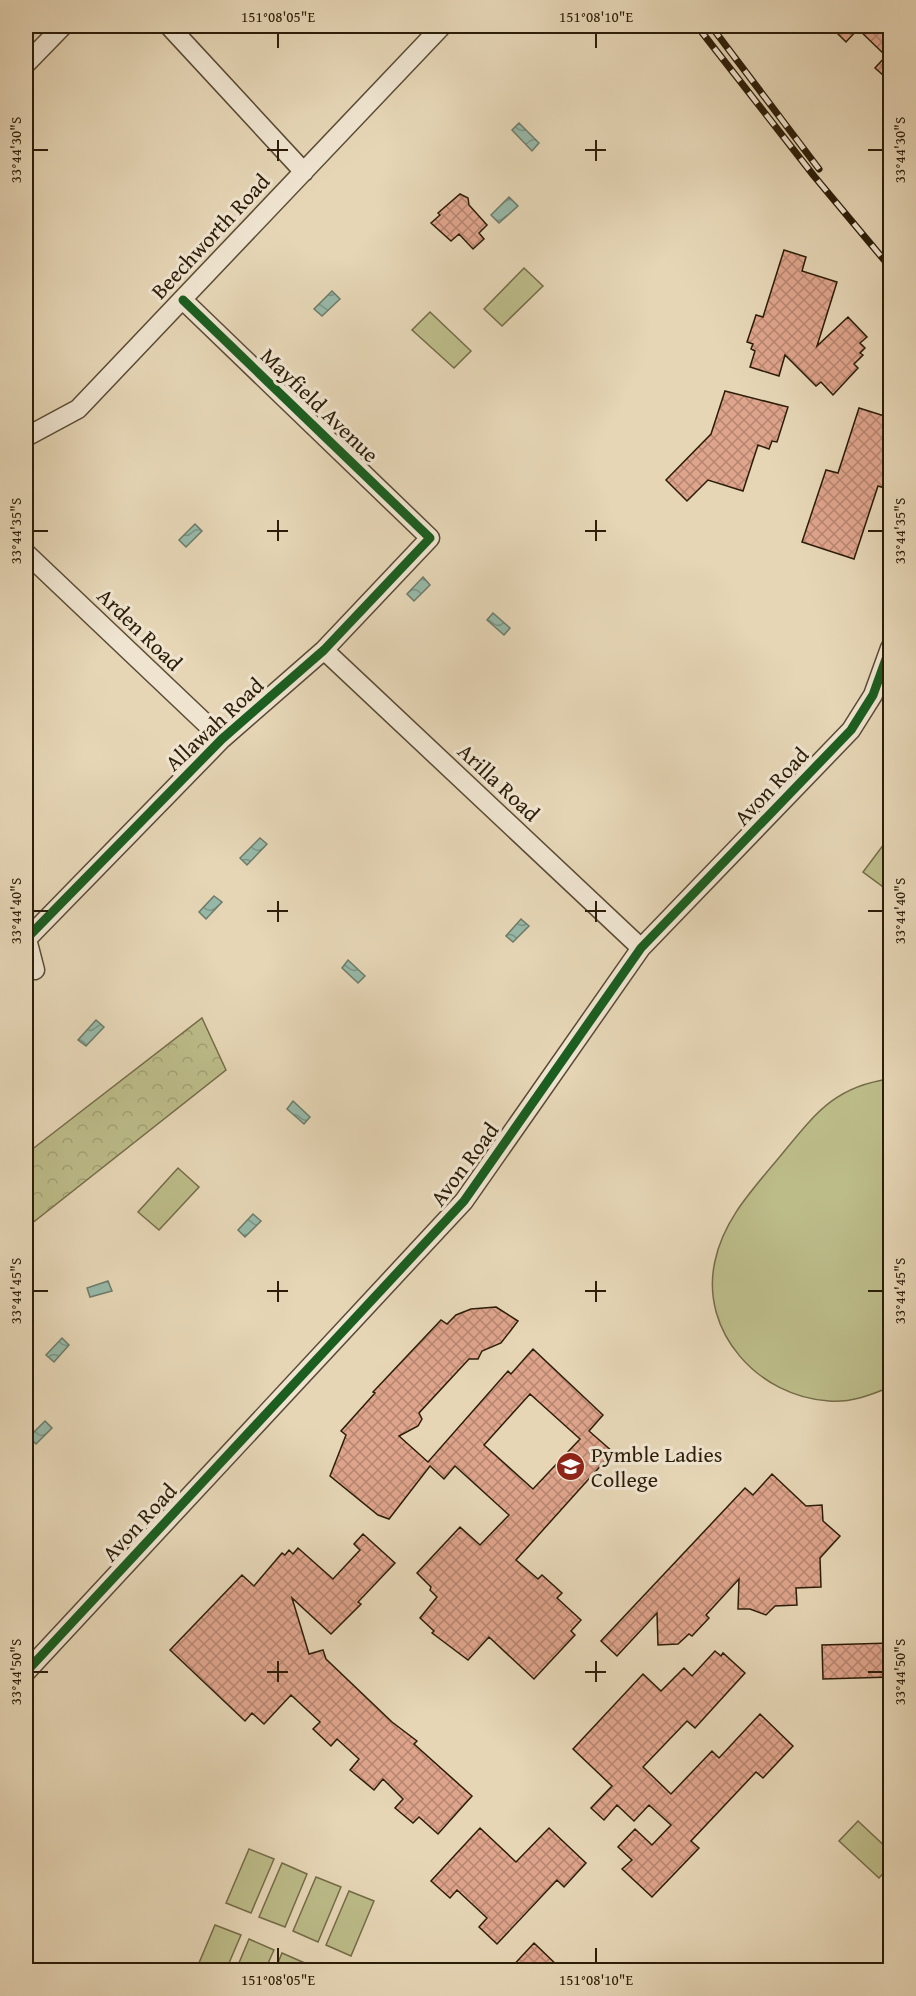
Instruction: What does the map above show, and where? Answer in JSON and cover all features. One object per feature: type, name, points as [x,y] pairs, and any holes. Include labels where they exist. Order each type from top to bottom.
[{"type":"street","points":[[26,64],[63,26]]},
{"type":"street","points":[[169,26],[304,172]]},
{"type":"street","name":"Beechworth Road","points":[[26,437],[78,409],[442,26]]},
{"type":"street","name":"Mayfield Avenue","points":[[183,300],[430,538]]},
{"type":"street","name":"Allawah Road","points":[[26,939],[222,739],[324,650],[430,538]]},
{"type":"street","name":"Arden Road","points":[[26,553],[222,739]]},
{"type":"street","name":"Avon Road","points":[[26,1672],[464,1201],[641,948],[851,730],[873,695],[891,648]]},
{"type":"street","name":"Arilla Road","points":[[324,650],[641,948]]},
{"type":"street","points":[[26,939],[35,970]]},
{"type":"green space","points":[[524,268],[543,286],[502,326],[484,309]]},
{"type":"green space","points":[[430,312],[471,351],[454,368],[412,330]]},
{"type":"green space","points":[[890,836],[890,892],[863,872]]},
{"type":"green space","points":[[202,1018],[226,1070],[26,1228],[26,1154]]},
{"type":"green space","points":[[890,1079],[890,1387],[845,1401],[803,1397],[779,1387],[758,1374],[740,1356],[726,1335],[716,1312],[712,1287],[719,1245],[733,1217],[751,1191],[816,1115],[840,1095],[855,1088]]},
{"type":"green space","points":[[178,1168],[199,1187],[159,1230],[138,1212]]},
{"type":"green space","points":[[858,1821],[890,1851],[890,1866],[879,1878],[839,1841]]},
{"type":"green space","points":[[249,1849],[274,1859],[251,1913],[226,1903]]},
{"type":"green space","points":[[282,1863],[307,1874],[285,1927],[259,1917]]},
{"type":"green space","points":[[316,1877],[341,1887],[318,1942],[293,1931]]},
{"type":"green space","points":[[349,1891],[374,1901],[351,1956],[326,1945]]},
{"type":"green space","points":[[215,1925],[241,1935],[226,1970],[196,1970]]},
{"type":"green space","points":[[249,1939],[274,1950],[265,1970],[236,1970]]},
{"type":"green space","points":[[282,1953],[307,1964],[305,1970],[275,1970]]},
{"type":"water","points":[[519,123],[539,143],[532,151],[512,130]]},
{"type":"water","points":[[509,197],[518,206],[499,223],[491,215]]},
{"type":"water","points":[[332,291],[340,299],[322,316],[314,309]]},
{"type":"water","points":[[195,524],[202,531],[186,547],[179,540]]},
{"type":"water","points":[[423,577],[430,585],[414,601],[407,594]]},
{"type":"water","points":[[493,613],[510,628],[504,635],[487,620]]},
{"type":"water","points":[[260,838],[267,844],[247,865],[240,858]]},
{"type":"water","points":[[214,896],[222,902],[206,919],[199,912]]},
{"type":"water","points":[[521,919],[529,926],[513,942],[506,936]]},
{"type":"water","points":[[348,960],[365,976],[358,983],[342,968]]},
{"type":"water","points":[[96,1020],[104,1027],[86,1046],[78,1040]]},
{"type":"water","points":[[293,1101],[310,1117],[304,1124],[287,1109]]},
{"type":"water","points":[[253,1214],[261,1221],[245,1237],[238,1230]]},
{"type":"water","points":[[108,1281],[112,1291],[90,1297],[87,1288]]},
{"type":"water","points":[[62,1338],[69,1345],[54,1362],[46,1355]]},
{"type":"water","points":[[45,1421],[52,1428],[36,1444],[29,1437]]},
{"type":"building","points":[[830,26],[891,26],[891,82],[875,68],[886,56],[858,29],[846,42]]},
{"type":"building","points":[[460,194],[468,198],[469,205],[487,225],[479,233],[484,239],[473,249],[459,234],[451,241],[431,223],[440,215],[438,213]]},
{"type":"building","points":[[784,250],[806,257],[802,271],[837,282],[817,346],[848,317],[867,337],[860,343],[865,348],[860,353],[863,355],[854,364],[858,368],[833,395],[821,382],[816,386],[785,355],[779,376],[750,367],[755,351],[751,349],[753,344],[747,342],[756,315],[763,317]]},
{"type":"building","points":[[725,391],[788,407],[777,442],[772,441],[769,449],[758,445],[743,491],[708,480],[687,501],[666,480],[711,434]]},
{"type":"building","points":[[859,408],[891,418],[891,490],[878,486],[854,559],[802,542],[826,470],[838,473]]},
{"type":"building","points":[[496,1307],[518,1321],[501,1343],[482,1351],[478,1359],[469,1359],[419,1413],[422,1419],[418,1426],[399,1436],[428,1462],[508,1371],[511,1374],[533,1349],[603,1415],[589,1431],[613,1452],[516,1560],[538,1579],[542,1575],[562,1593],[557,1598],[581,1620],[571,1631],[575,1635],[534,1679],[489,1637],[468,1660],[432,1633],[434,1631],[420,1618],[437,1597],[417,1573],[460,1527],[480,1545],[509,1515],[455,1466],[444,1479],[430,1466],[389,1519],[378,1515],[330,1476],[346,1435],[341,1431],[375,1393],[373,1392],[441,1320],[447,1324],[456,1315],[471,1309]],"holes":[[[530,1394],[580,1439],[533,1489],[484,1445]]]},
{"type":"building","points":[[772,1474],[806,1506],[822,1505],[823,1521],[840,1536],[820,1558],[821,1587],[796,1588],[797,1605],[775,1606],[766,1615],[750,1609],[738,1609],[739,1579],[706,1615],[709,1618],[692,1636],[689,1634],[678,1644],[658,1645],[657,1613],[617,1656],[601,1641],[745,1488],[753,1495]]},
{"type":"building","points":[[363,1534],[395,1563],[358,1602],[361,1604],[331,1634],[292,1598],[309,1654],[323,1650],[326,1659],[392,1722],[417,1741],[414,1744],[472,1796],[438,1834],[419,1817],[413,1823],[395,1808],[403,1799],[383,1779],[374,1790],[350,1770],[359,1759],[337,1739],[331,1746],[313,1729],[320,1722],[291,1695],[264,1724],[252,1713],[245,1721],[170,1650],[242,1575],[254,1586],[282,1553],[285,1555],[289,1550],[293,1554],[298,1548],[333,1579],[360,1550],[354,1544]]},
{"type":"building","points":[[891,1643],[891,1677],[823,1679],[822,1645]]},
{"type":"building","points":[[715,1651],[721,1656],[723,1653],[745,1673],[695,1728],[687,1721],[643,1767],[671,1794],[712,1751],[719,1758],[760,1714],[793,1746],[763,1778],[756,1772],[691,1841],[699,1848],[652,1897],[622,1869],[632,1860],[618,1847],[635,1829],[652,1845],[671,1825],[649,1805],[634,1821],[617,1805],[604,1820],[591,1808],[612,1786],[573,1749],[643,1674],[661,1691],[684,1668],[692,1676]]},
{"type":"building","points":[[480,1828],[516,1862],[549,1828],[586,1863],[564,1887],[557,1880],[497,1944],[479,1927],[487,1918],[457,1890],[450,1898],[431,1881]]},
{"type":"building","points":[[534,1943],[563,1971],[508,1971]]},
{"type":"railway","points":[[697,26],[814,176],[890,267]]},
{"type":"railway","points":[[711,26],[819,169]]},
{"type":"cycle path","points":[[26,939],[222,739],[324,650],[430,538],[183,300]]},
{"type":"cycle path","points":[[26,1672],[464,1201],[641,948],[851,730],[873,695],[890,648]]},
{"type":"place","name":"Pymble Ladies College","points":[[570,1467]]}]
